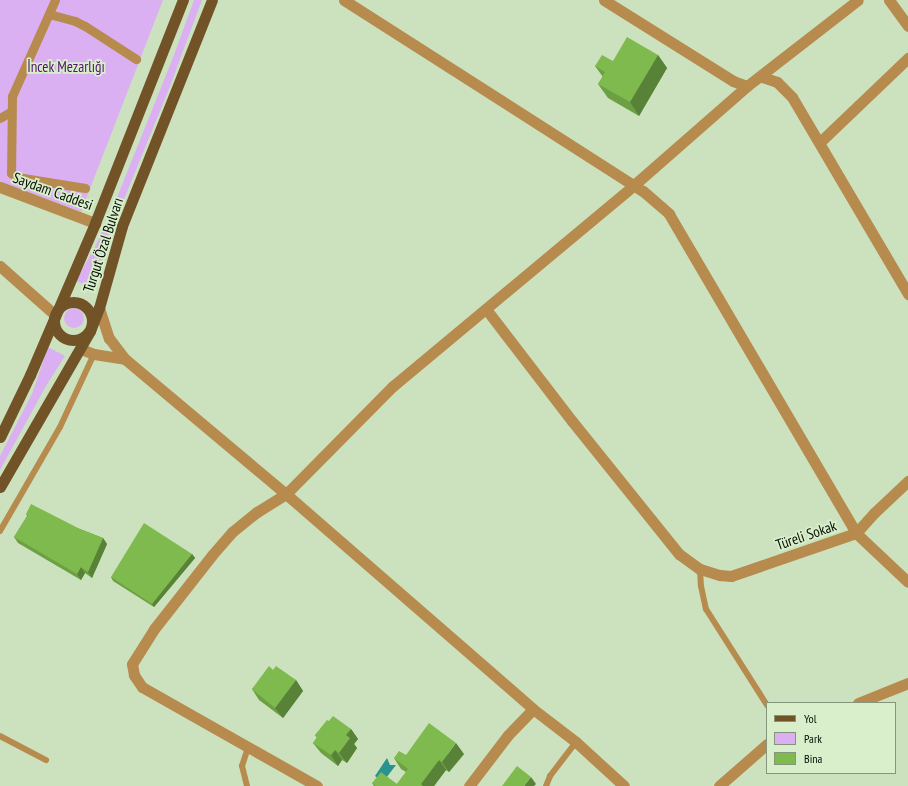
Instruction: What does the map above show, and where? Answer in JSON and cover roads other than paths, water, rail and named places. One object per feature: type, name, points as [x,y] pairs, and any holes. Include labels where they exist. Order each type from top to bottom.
[{"type":"main road","name":"Turgut Özal Bulvarı","points":[[0,437],[30,375],[95,223],[183,0]]},
{"type":"main road","name":"Turgut Özal Bulvarı","points":[[0,487],[90,331],[99,308],[122,226],[212,0]]},
{"type":"main road","points":[[68,303],[80,304],[90,312],[92,318],[90,331],[80,340],[67,340],[62,337],[54,327],[55,315],[58,310],[68,303]]},
{"type":"street","points":[[55,0],[14,89],[10,112],[12,175],[85,188]]},
{"type":"street","points":[[344,0],[634,185],[669,214],[856,533],[908,582]]},
{"type":"street","points":[[604,0],[733,80],[747,86]]},
{"type":"street","points":[[317,786],[142,687],[134,675],[132,664],[154,629],[222,543],[257,512],[286,494],[393,386],[634,185],[747,86],[762,77],[858,0]]},
{"type":"street","points":[[889,0],[908,26]]},
{"type":"street","points":[[48,14],[76,21],[136,59]]},
{"type":"street","points":[[820,142],[908,58]]},
{"type":"street","points":[[762,77],[777,82],[792,96],[908,294]]},
{"type":"street","points":[[0,118],[10,112]]},
{"type":"street","name":"Saydam Caddesi","points":[[0,187],[95,223]]},
{"type":"street","points":[[0,266],[55,315]]},
{"type":"street","points":[[99,308],[109,338],[125,359],[286,494],[533,709],[576,742],[624,786]]},
{"type":"street","name":"Türeli Sokak","points":[[486,309],[685,560],[700,569],[720,575],[731,576],[767,565],[856,533]]},
{"type":"street","points":[[81,349],[94,354],[125,359]]},
{"type":"street","points":[[856,533],[874,512],[908,481]]},
{"type":"street","points":[[860,702],[908,683]]},
{"type":"street","points":[[469,786],[508,735],[533,709]]},
{"type":"street","points":[[719,786],[766,745]]},
{"type":"lane","points":[[0,531],[60,428],[94,354]]},
{"type":"lane","points":[[700,569],[701,586],[706,609],[766,703]]},
{"type":"lane","points":[[0,736],[46,760]]},
{"type":"lane","points":[[547,785],[550,776],[576,742]]},
{"type":"lane","points":[[247,786],[242,766],[248,747]]},
{"type":"water","points":[[387,758],[390,765],[396,765],[383,782],[375,776]]},
{"type":"park label","name":"İncek Mezarlığı","points":[[66,67]]}]
